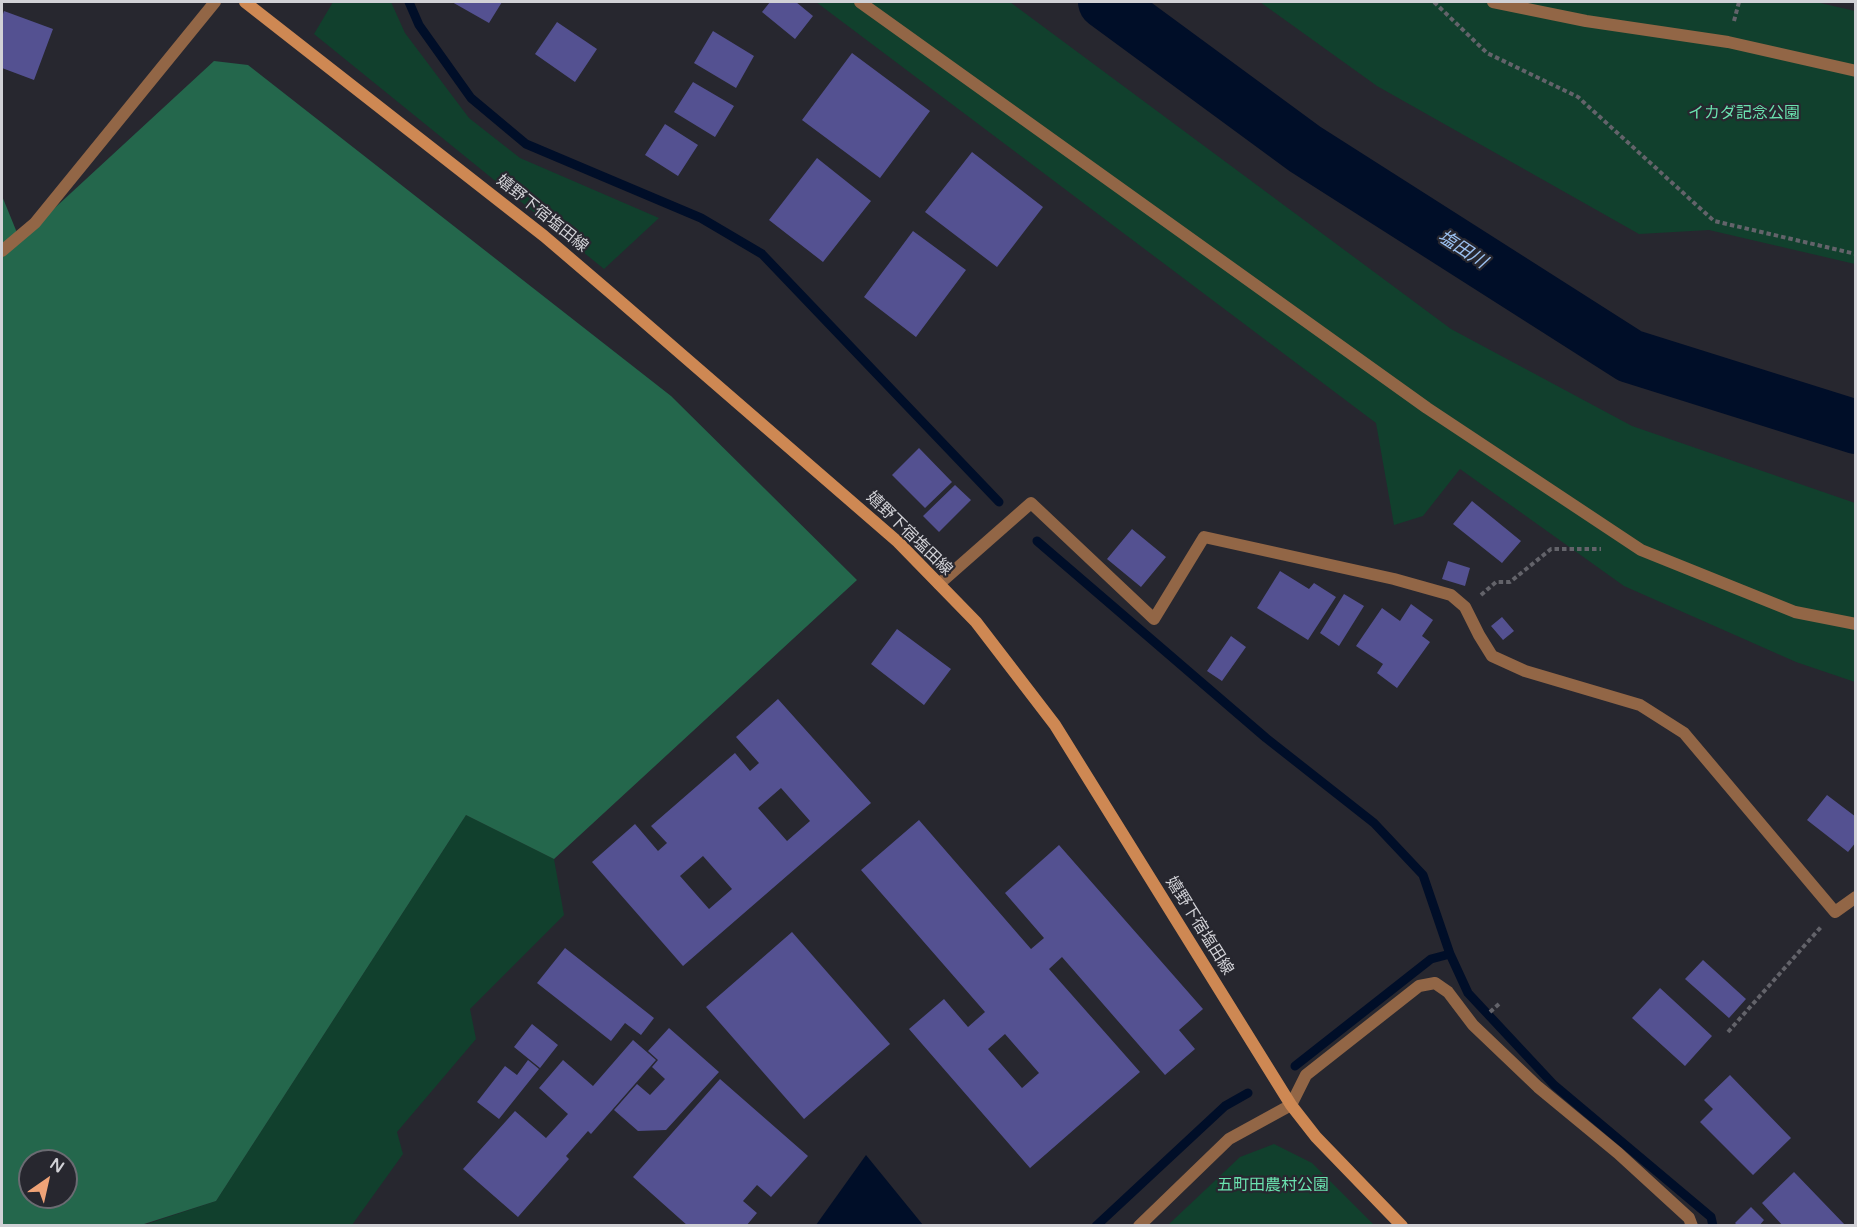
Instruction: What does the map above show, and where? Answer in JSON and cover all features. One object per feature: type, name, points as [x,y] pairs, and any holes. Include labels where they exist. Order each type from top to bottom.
[{"type":"main road","name":"嬉野下宿塩田線","points":[[245,2],[544,236],[614,294],[898,542],[976,622],[1055,725],[1291,1105],[1316,1137],[1402,1226]]},
{"type":"street","points":[[2,251],[35,223],[215,2]]},
{"type":"street","points":[[860,2],[1427,408],[1641,549],[1795,612],[1856,624]]},
{"type":"street","points":[[1494,2],[1586,21],[1728,42],[1856,71]]},
{"type":"street","points":[[939,584],[1031,503],[1154,619],[1204,537],[1394,579],[1451,595],[1466,607],[1492,656],[1525,671],[1640,705],[1684,733],[1834,912],[1856,897]]},
{"type":"street","points":[[1139,1226],[1229,1139],[1291,1105],[1306,1075],[1419,986],[1435,983],[1448,992],[1473,1025],[1530,1079],[1618,1153],[1689,1218],[1692,1226]]},
{"type":"path","points":[[1434,2],[1487,53],[1578,97],[1714,221],[1856,254]]},
{"type":"path","points":[[1466,607],[1496,582],[1510,582],[1551,549],[1641,549]]},
{"type":"path","points":[[1728,1032],[1834,912]]},
{"type":"green space","points":[[333,2],[391,2],[405,33],[469,118],[520,158],[659,218],[604,269],[314,34]]},
{"type":"green space","points":[[816,2],[1010,2],[1451,329],[1632,426],[1855,503],[1855,682],[1796,662],[1624,586],[1460,469],[1423,516],[1394,525],[1376,423]]},
{"type":"green space","name":"イカダ記念公園","points":[[1260,2],[1816,2],[1855,11],[1855,264],[1709,230],[1639,234],[1377,86]]},
{"type":"green space","points":[[214,61],[248,65],[671,396],[857,580],[554,859],[466,815],[216,1201],[141,1225],[2,1225],[2,196],[20,240]]},
{"type":"green space","points":[[466,815],[554,859],[564,915],[470,1009],[476,1039],[397,1132],[403,1154],[352,1225],[141,1226],[216,1201]]},
{"type":"green space","name":"五町田農村公園","points":[[1274,1144],[1312,1163],[1374,1225],[1168,1225],[1240,1157]]},
{"type":"water","points":[[866,1155],[923,1225],[816,1225]]},
{"type":"building","points":[[452,2],[502,2],[489,23]]},
{"type":"building","points":[[770,2],[796,2],[813,16],[795,39],[762,12]]},
{"type":"building","points":[[4,11],[53,29],[34,80],[2,68]]},
{"type":"building","points":[[557,22],[597,49],[575,82],[535,54]]},
{"type":"building","points":[[713,31],[754,56],[736,88],[694,63]]},
{"type":"building","points":[[852,53],[930,111],[880,178],[802,120]]},
{"type":"building","points":[[693,82],[734,106],[715,137],[674,112]]},
{"type":"building","points":[[665,124],[698,145],[678,176],[645,155]]},
{"type":"building","points":[[972,152],[1043,207],[997,267],[925,212]]},
{"type":"building","points":[[817,158],[871,201],[823,262],[769,220]]},
{"type":"building","points":[[913,231],[966,270],[916,337],[864,297]]},
{"type":"building","points":[[919,448],[952,482],[925,508],[892,475]]},
{"type":"building","points":[[955,485],[971,500],[939,532],[923,516]]},
{"type":"building","points":[[1472,501],[1521,541],[1502,563],[1453,524]]},
{"type":"building","points":[[1132,529],[1166,557],[1141,587],[1107,559]]},
{"type":"building","points":[[1448,561],[1470,568],[1465,586],[1442,579]]},
{"type":"building","points":[[1280,571],[1309,589],[1314,583],[1336,597],[1308,640],[1257,608]]},
{"type":"building","points":[[1344,594],[1364,606],[1339,646],[1320,633]]},
{"type":"building","points":[[1411,604],[1433,620],[1422,636],[1430,642],[1397,688],[1377,673],[1383,664],[1356,646],[1382,608],[1400,621]]},
{"type":"building","points":[[1502,617],[1514,631],[1503,640],[1491,626]]},
{"type":"building","points":[[897,629],[951,669],[924,705],[871,664]]},
{"type":"building","points":[[1231,636],[1246,647],[1222,681],[1207,671]]},
{"type":"building","points":[[778,699],[871,803],[683,966],[592,862],[635,824],[658,851],[667,843],[651,826],[735,753],[750,771],[759,763],[736,737]],"holes":[[[781,788],[810,821],[787,841],[758,808]],[[703,856],[732,889],[709,909],[680,876]]]},
{"type":"building","points":[[1827,795],[1856,817],[1856,842],[1848,852],[1807,820]]},
{"type":"building","points":[[919,820],[1031,949],[1044,938],[1005,893],[1059,845],[1203,1009],[1179,1030],[1195,1049],[1165,1075],[1062,957],[1049,969],[1140,1072],[1030,1168],[909,1029],[944,999],[968,1027],[985,1012],[861,870]],"holes":[[[1005,1034],[1039,1073],[1022,1088],[988,1049]]]},
{"type":"building","points":[[792,932],[890,1044],[804,1119],[706,1007]]},
{"type":"building","points":[[565,948],[654,1018],[641,1035],[625,1023],[611,1041],[537,983]]},
{"type":"building","points":[[1703,960],[1746,999],[1729,1018],[1685,979]]},
{"type":"building","points":[[1660,988],[1712,1036],[1685,1066],[1632,1018]]},
{"type":"building","points":[[532,1024],[558,1045],[540,1068],[514,1047]]},
{"type":"building","points":[[669,1028],[719,1072],[666,1130],[638,1131],[614,1110],[637,1084],[650,1095],[665,1079],[652,1067],[658,1060],[648,1051]]},
{"type":"building","points":[[633,1040],[656,1060],[591,1134],[588,1131],[566,1156],[569,1159],[518,1217],[463,1169],[515,1111],[546,1138],[568,1114],[539,1088],[563,1060],[593,1086]]},
{"type":"building","points":[[528,1060],[539,1069],[499,1119],[477,1102],[505,1066],[517,1075]]},
{"type":"building","points":[[1730,1075],[1791,1138],[1753,1175],[1700,1122],[1713,1109],[1704,1100]]},
{"type":"building","points":[[720,1079],[808,1156],[771,1197],[757,1185],[743,1201],[757,1213],[746,1226],[688,1226],[633,1177]]},
{"type":"building","points":[[1794,1172],[1846,1226],[1783,1226],[1762,1203]]},
{"type":"building","points":[[1751,1207],[1764,1220],[1759,1226],[1738,1226],[1735,1223]]},
{"type":"waterway","points":[[409,2],[419,25],[471,98],[526,144],[701,218],[762,254],[999,502]]},
{"type":"waterway","name":"塩田川","points":[[1105,2],[1305,149],[1630,356],[1856,427]]},
{"type":"waterway","points":[[1037,541],[1266,738],[1374,823],[1423,875],[1450,954],[1468,993],[1554,1085],[1711,1217],[1713,1226]]},
{"type":"waterway","points":[[1295,1066],[1431,959],[1450,954]]},
{"type":"waterway","points":[[1096,1226],[1225,1106],[1248,1093]]}]
